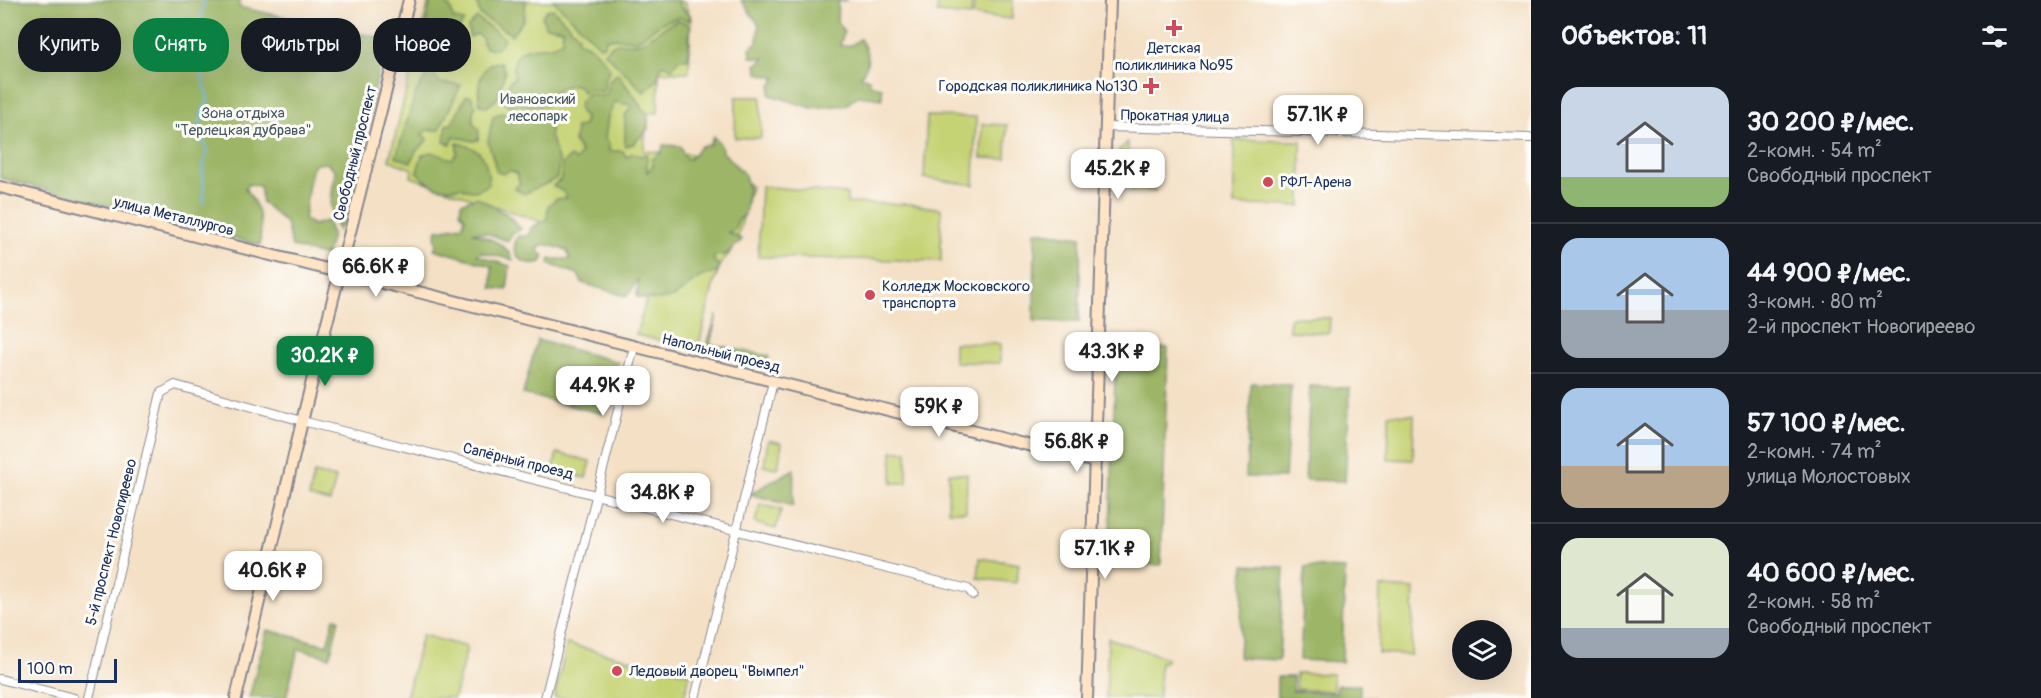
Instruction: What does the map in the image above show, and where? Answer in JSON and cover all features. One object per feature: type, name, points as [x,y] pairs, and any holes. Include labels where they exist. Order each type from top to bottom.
[{"type":"street","name":"Свободный проспект","points":[[236,698],[302,421],[409,0]]},
{"type":"street","points":[[1087,698],[1110,0]]},
{"type":"street","name":"Прокатная улица","points":[[1106,128],[1531,138]]},
{"type":"street","name":"улица Металлургов","points":[[0,187],[340,274]]},
{"type":"street","name":"Напольный проезд","points":[[340,274],[1095,462]]},
{"type":"street","points":[[545,698],[634,347]]},
{"type":"street","points":[[695,698],[773,382]]},
{"type":"street","name":"Сапёрный проезд","points":[[161,393],[175,385],[302,421],[968,589],[973,595]]},
{"type":"street","name":"5-й проспект Новогиреево","points":[[89,698],[161,393]]},
{"type":"street","points":[[0,679],[74,698]]},
{"type":"green space","name":"Зона отдыха \"Терлецкая дубрава\"","points":[[0,0],[240,0],[239,7],[290,18],[241,18],[241,72],[361,72],[361,34],[373,36],[373,72],[378,72],[345,218],[338,231],[331,206],[335,170],[327,163],[315,164],[311,174],[304,219],[313,225],[327,221],[332,235],[326,256],[292,247],[286,223],[262,202],[260,186],[249,184],[245,188],[259,215],[260,245],[0,178]]},
{"type":"green space","name":"Ивановский лесопарк","points":[[429,0],[684,2],[691,17],[689,72],[659,72],[658,113],[647,113],[644,151],[716,156],[751,186],[736,245],[721,264],[714,282],[698,349],[636,335],[654,274],[550,225],[411,177],[412,169],[389,160],[411,72],[471,72],[471,18],[424,18]]},
{"type":"green space","points":[[431,0],[443,0],[451,9],[453,18],[427,18]]},
{"type":"green space","points":[[476,0],[526,0],[524,19],[512,35],[480,15]]},
{"type":"green space","points":[[553,0],[679,0],[678,4],[690,16],[689,21],[679,17],[664,22],[637,40],[607,38],[604,45],[600,46]]},
{"type":"green space","points":[[741,0],[847,0],[838,2],[837,21],[844,32],[840,46],[851,45],[860,39],[868,58],[861,76],[869,79],[870,85],[882,88],[882,99],[858,96],[846,105],[812,108],[770,95],[771,86],[776,78],[758,73],[756,65],[765,58],[751,57],[750,48],[757,42],[759,25]]},
{"type":"green space","points":[[938,0],[972,0],[971,16],[937,13]]},
{"type":"green space","points":[[975,0],[1013,0],[1012,19],[973,15]]},
{"type":"green space","points":[[553,9],[578,35],[578,42],[592,48],[610,69],[604,82],[605,89],[601,92],[589,89],[582,93],[580,87],[574,84],[557,91],[546,106],[507,105],[504,102],[509,94],[508,84],[515,77],[513,68],[516,56],[534,47],[550,46],[562,41],[563,29],[545,26],[542,16],[547,10]]},
{"type":"green space","points":[[477,18],[504,38],[501,45],[492,50],[484,47],[482,38],[477,34],[471,37],[471,24]]},
{"type":"green space","points":[[678,20],[690,25],[688,59],[679,59],[672,69],[662,65],[656,81],[644,92],[604,52],[615,44],[640,42]]},
{"type":"green space","points":[[501,62],[505,72],[498,98],[487,107],[480,105],[481,78],[489,64]]},
{"type":"green space","points":[[430,72],[432,72],[440,83],[461,85],[439,130],[427,130],[422,134],[428,140],[416,151],[411,162],[396,157],[416,92]]},
{"type":"green space","points":[[617,73],[648,115],[648,129],[633,144],[625,146],[625,116],[632,105],[615,102],[608,117],[605,139],[609,143],[609,151],[623,151],[626,157],[633,153],[640,156],[647,154],[647,172],[653,166],[652,159],[662,152],[663,145],[680,146],[685,158],[690,159],[701,146],[710,145],[713,136],[721,145],[722,151],[745,175],[748,188],[745,215],[738,220],[735,230],[728,232],[742,240],[725,255],[716,255],[713,260],[720,266],[716,273],[696,280],[676,296],[666,299],[654,300],[637,297],[638,279],[630,293],[625,296],[582,283],[578,274],[549,264],[550,259],[570,259],[567,250],[544,244],[539,247],[538,251],[544,256],[541,262],[534,263],[523,261],[516,253],[515,242],[518,236],[529,236],[531,228],[547,219],[548,206],[556,199],[566,198],[565,193],[553,186],[561,179],[562,164],[570,157],[576,161],[581,153],[574,142],[576,127],[583,126],[585,118],[579,110],[580,101],[589,93],[603,96],[609,90],[608,83]]},
{"type":"green space","points":[[466,96],[471,96],[476,107],[473,111],[473,123],[479,130],[478,140],[472,141],[454,136],[451,144],[444,142],[447,124],[451,125]]},
{"type":"green space","points":[[736,97],[761,97],[761,138],[735,138]]},
{"type":"green space","points":[[502,113],[546,113],[550,119],[550,136],[559,162],[557,177],[525,194],[514,188],[520,184],[517,174],[510,170],[503,174],[497,172],[488,141],[493,116]]},
{"type":"green space","points":[[927,116],[976,117],[974,185],[924,178]]},
{"type":"green space","points":[[982,124],[1007,125],[1006,159],[981,158]]},
{"type":"green space","name":"РФЛ-Арена","points":[[1234,140],[1301,141],[1301,206],[1234,205]]},
{"type":"green space","points":[[1128,142],[1128,163],[1156,164],[1155,191],[1132,190],[1132,170],[1122,170],[1121,190],[1118,190],[1119,150]]},
{"type":"green space","points":[[457,143],[473,148],[482,156],[487,167],[489,184],[476,191],[461,187],[442,188],[427,182],[417,172],[422,155],[431,152],[452,159],[457,154]]},
{"type":"green space","points":[[761,186],[847,194],[847,203],[910,204],[941,209],[941,261],[758,257]]},
{"type":"green space","points":[[477,197],[508,215],[521,229],[512,234],[508,241],[486,233],[472,232],[496,242],[510,254],[513,260],[481,252],[477,255],[510,266],[507,290],[492,288],[492,266],[434,249],[437,244],[435,239],[437,230],[462,226],[465,218],[460,212],[461,203]]},
{"type":"green space","points":[[1035,231],[1081,237],[1079,322],[1034,321]]},
{"type":"green space","points":[[717,315],[710,344],[769,356],[766,364],[705,350]]},
{"type":"green space","points":[[1290,317],[1330,318],[1329,333],[1289,331]]},
{"type":"green space","points":[[537,340],[618,362],[604,414],[523,394]]},
{"type":"green space","points":[[954,343],[1000,344],[1000,363],[954,362]]},
{"type":"green space","points":[[1168,348],[1161,565],[1109,563],[1116,349]]},
{"type":"green space","points":[[1251,383],[1291,385],[1285,478],[1246,477]]},
{"type":"green space","points":[[1310,386],[1350,388],[1345,481],[1305,480]]},
{"type":"green space","points":[[1389,414],[1414,415],[1413,460],[1388,459]]},
{"type":"green space","points":[[768,440],[782,443],[778,468],[764,466]]},
{"type":"green space","points":[[892,451],[907,451],[907,483],[892,483]]},
{"type":"green space","points":[[557,453],[590,461],[586,478],[553,470]]},
{"type":"green space","points":[[794,469],[793,506],[750,494]]},
{"type":"green space","points":[[314,473],[336,478],[330,502],[309,497]]},
{"type":"green space","points":[[949,473],[967,474],[966,511],[948,511]]},
{"type":"green space","points":[[760,504],[781,510],[776,529],[755,523]]},
{"type":"green space","points":[[980,558],[1019,564],[1016,583],[978,578]]},
{"type":"green space","points":[[1244,565],[1284,567],[1279,660],[1239,658]]},
{"type":"green space","points":[[1305,567],[1345,569],[1342,662],[1300,660]]},
{"type":"green space","points":[[1380,587],[1414,589],[1411,655],[1378,653]]},
{"type":"green space","points":[[334,618],[339,619],[330,657],[298,649],[286,698],[249,698],[267,630],[327,645]]},
{"type":"green space","points":[[422,635],[467,647],[454,698],[406,698]]},
{"type":"green space","points":[[1108,638],[1167,658],[1165,662],[1160,662],[1159,698],[1106,698]]},
{"type":"green space","name":"Ледовый дворец \"Вымпел\"","points":[[567,644],[690,674],[684,698],[554,698]]},
{"type":"green space","points":[[1296,673],[1333,674],[1333,691],[1296,689]]},
{"type":"green space","points":[[1277,677],[1293,677],[1293,691],[1336,693],[1337,685],[1360,685],[1360,697],[1374,698],[1277,698]]},
{"type":"waterway","points":[[204,203],[203,168],[207,150],[199,131],[202,112],[208,100],[200,63],[199,25],[205,0]]},
{"type":"place","name":"Детская поликлиника №95","points":[[1174,28]]},
{"type":"place","name":"Городская поликлиника №130","points":[[1151,86]]},
{"type":"place","name":"РФЛ-Арена","points":[[1268,182]]},
{"type":"place","name":"Колледж Московского транспорта","points":[[870,295]]},
{"type":"place","name":"Ледовый дворец \"Вымпел\"","points":[[617,671]]}]
